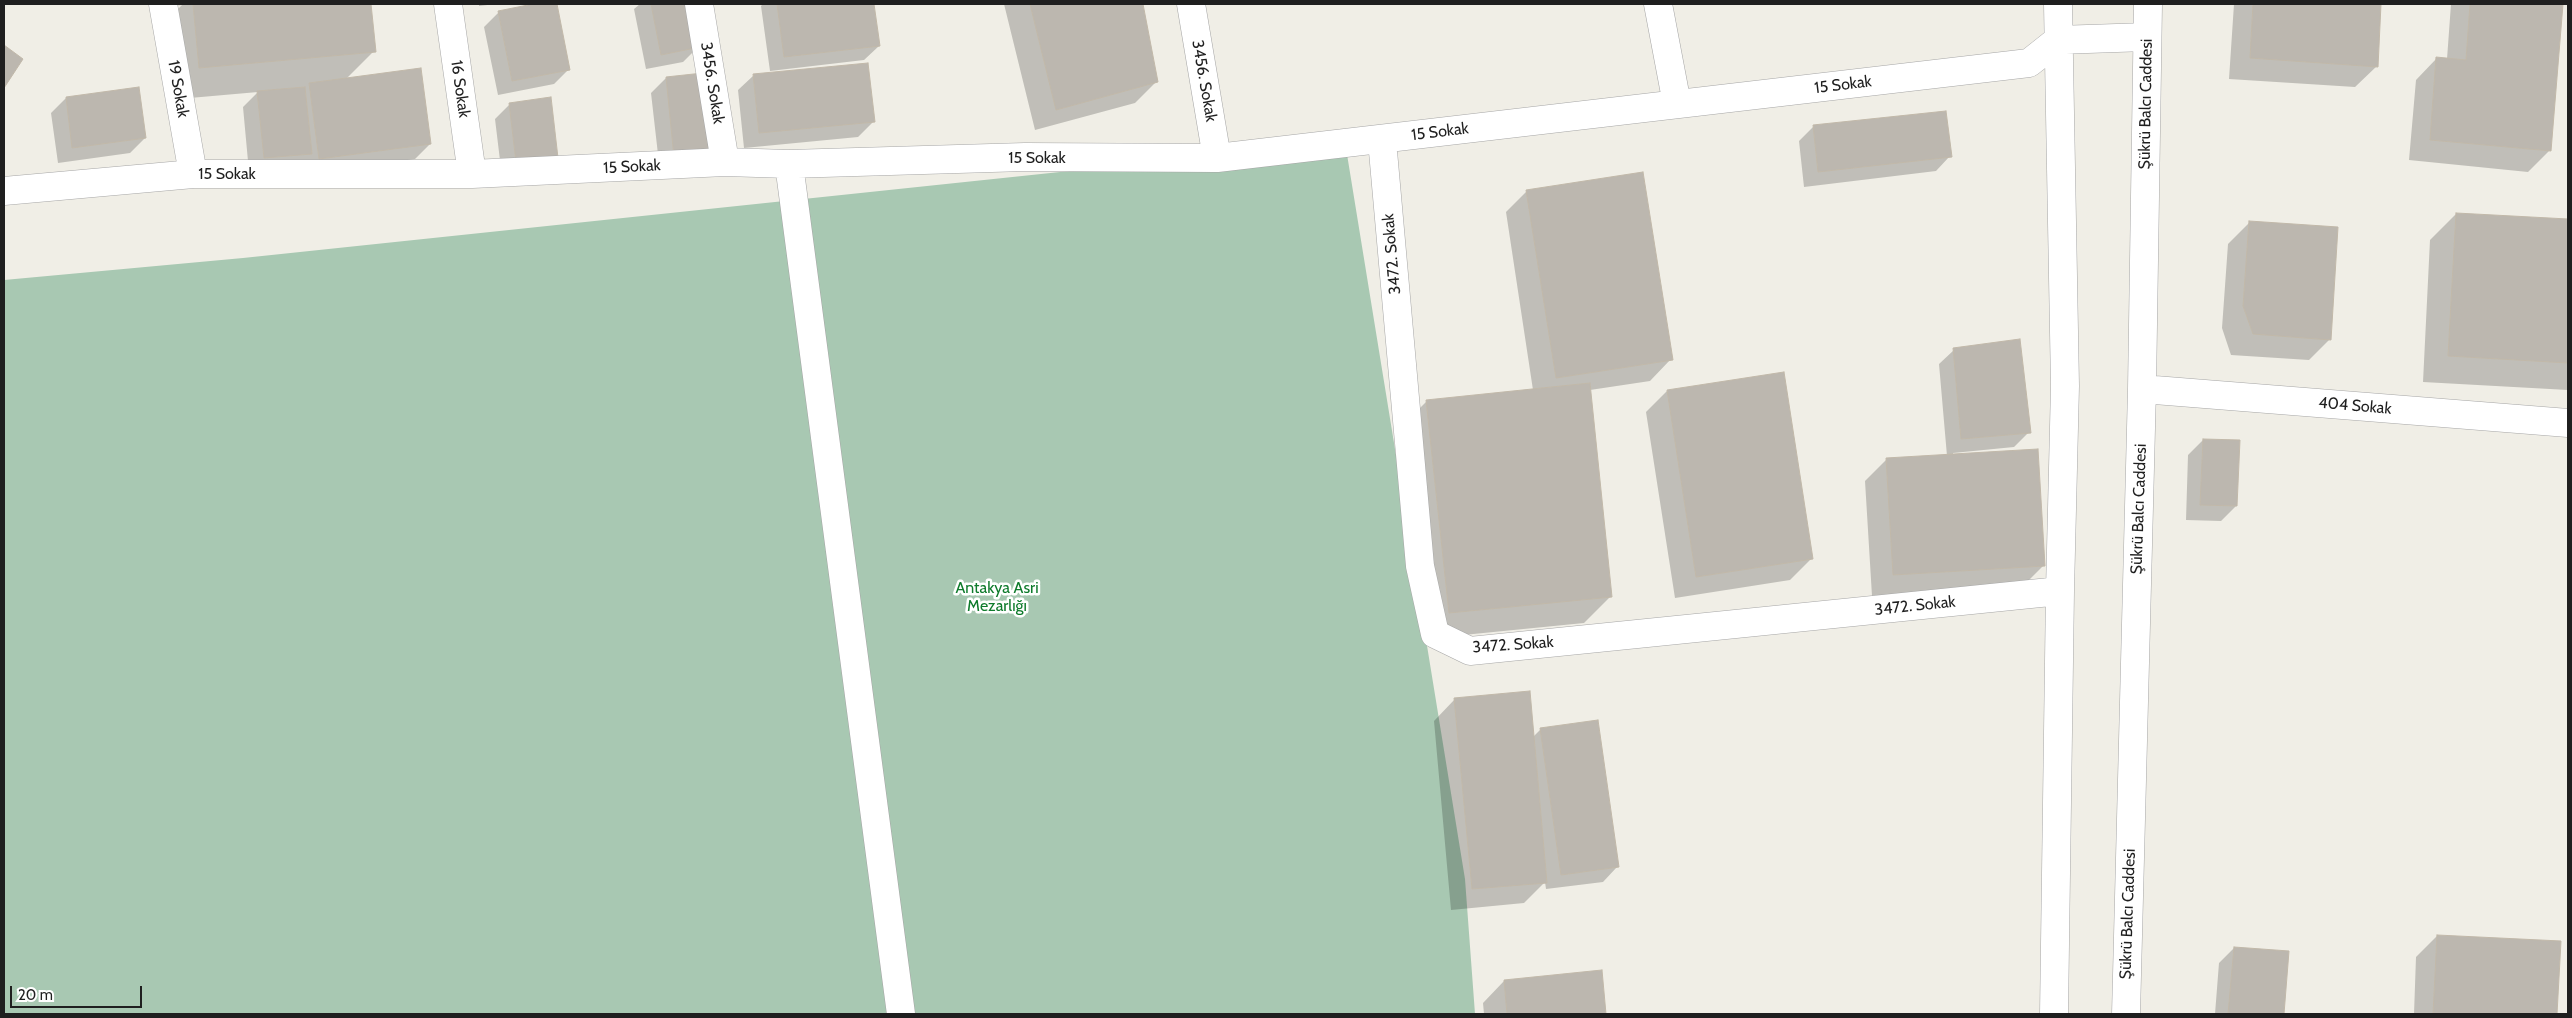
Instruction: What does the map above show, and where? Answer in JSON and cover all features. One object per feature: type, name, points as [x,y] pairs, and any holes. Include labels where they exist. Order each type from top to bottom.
[{"type":"street","name":"19 Sokak","points":[[163,4],[193,174]]},
{"type":"street","name":"16 Sokak","points":[[448,4],[472,174]]},
{"type":"street","name":"3456. Sokak","points":[[699,4],[725,162]]},
{"type":"street","name":"3456. Sokak","points":[[1191,4],[1217,158]]},
{"type":"street","points":[[1658,4],[1677,104]]},
{"type":"street","points":[[2054,1014],[2060,591],[2066,386],[2058,4]]},
{"type":"street","name":"Şükrü Balcı Caddesi","points":[[2126,1014],[2142,389],[2148,4]]},
{"type":"street","points":[[2058,40],[2146,37]]},
{"type":"street","name":"15 Sokak","points":[[4,191],[193,174],[472,174],[725,162],[789,164],[1025,157],[1217,158],[2029,63],[2058,40]]},
{"type":"street","name":"3472. Sokak","points":[[1382,140],[1420,566],[1435,634],[1470,651],[2060,591]]},
{"type":"street","points":[[789,164],[901,1014]]},
{"type":"street","name":"404 Sokak","points":[[2142,389],[2568,423]]},
{"type":"green space","name":"Antakya Asri Mezarlığı","points":[[1345,142],[1465,879],[1475,1014],[4,1014],[4,280],[243,258]]},
{"type":"building","points":[[193,4],[371,4],[376,52],[199,68]]},
{"type":"building","points":[[533,4],[557,4],[570,70],[512,81],[498,11]]},
{"type":"building","points":[[651,4],[691,4],[700,47],[661,55]]},
{"type":"building","points":[[777,4],[874,4],[880,46],[784,57]]},
{"type":"building","points":[[1030,4],[1143,4],[1158,82],[1056,110]]},
{"type":"building","points":[[2253,4],[2381,4],[2378,67],[2250,58]]},
{"type":"building","points":[[2470,4],[2563,4],[2551,151],[2430,140],[2436,57],[2466,60]]},
{"type":"building","points":[[4,45],[23,59],[4,88]]},
{"type":"building","points":[[868,63],[875,122],[759,133],[753,74]]},
{"type":"building","points":[[421,68],[431,144],[319,159],[309,83]]},
{"type":"building","points":[[703,73],[711,154],[674,157],[666,77]]},
{"type":"building","points":[[139,87],[146,138],[72,148],[66,97]]},
{"type":"building","points":[[305,87],[312,154],[264,158],[257,91]]},
{"type":"building","points":[[551,97],[558,158],[516,162],[509,103]]},
{"type":"building","points":[[1946,111],[1952,157],[1818,172],[1813,125]]},
{"type":"building","points":[[1643,172],[1673,360],[1556,378],[1526,190]]},
{"type":"building","points":[[2456,213],[2568,219],[2568,363],[2448,356]]},
{"type":"building","points":[[2249,221],[2338,227],[2331,340],[2253,334],[2243,306]]},
{"type":"building","points":[[2020,339],[2031,433],[1961,439],[1953,348]]},
{"type":"building","points":[[1784,372],[1813,559],[1696,577],[1667,390]]},
{"type":"building","points":[[1590,383],[1612,597],[1449,613],[1426,400]]},
{"type":"building","points":[[2203,439],[2240,440],[2237,506],[2200,505]]},
{"type":"building","points":[[2038,449],[2045,566],[1893,575],[1886,458]]},
{"type":"building","points":[[1530,691],[1547,883],[1472,889],[1454,698]]},
{"type":"building","points":[[1598,720],[1619,867],[1561,875],[1540,728]]},
{"type":"building","points":[[2437,935],[2561,941],[2557,1014],[2433,1014]]},
{"type":"building","points":[[2234,947],[2289,951],[2284,1014],[2228,1014]]},
{"type":"building","points":[[1602,970],[1606,1014],[1507,1014],[1504,980]]}]
